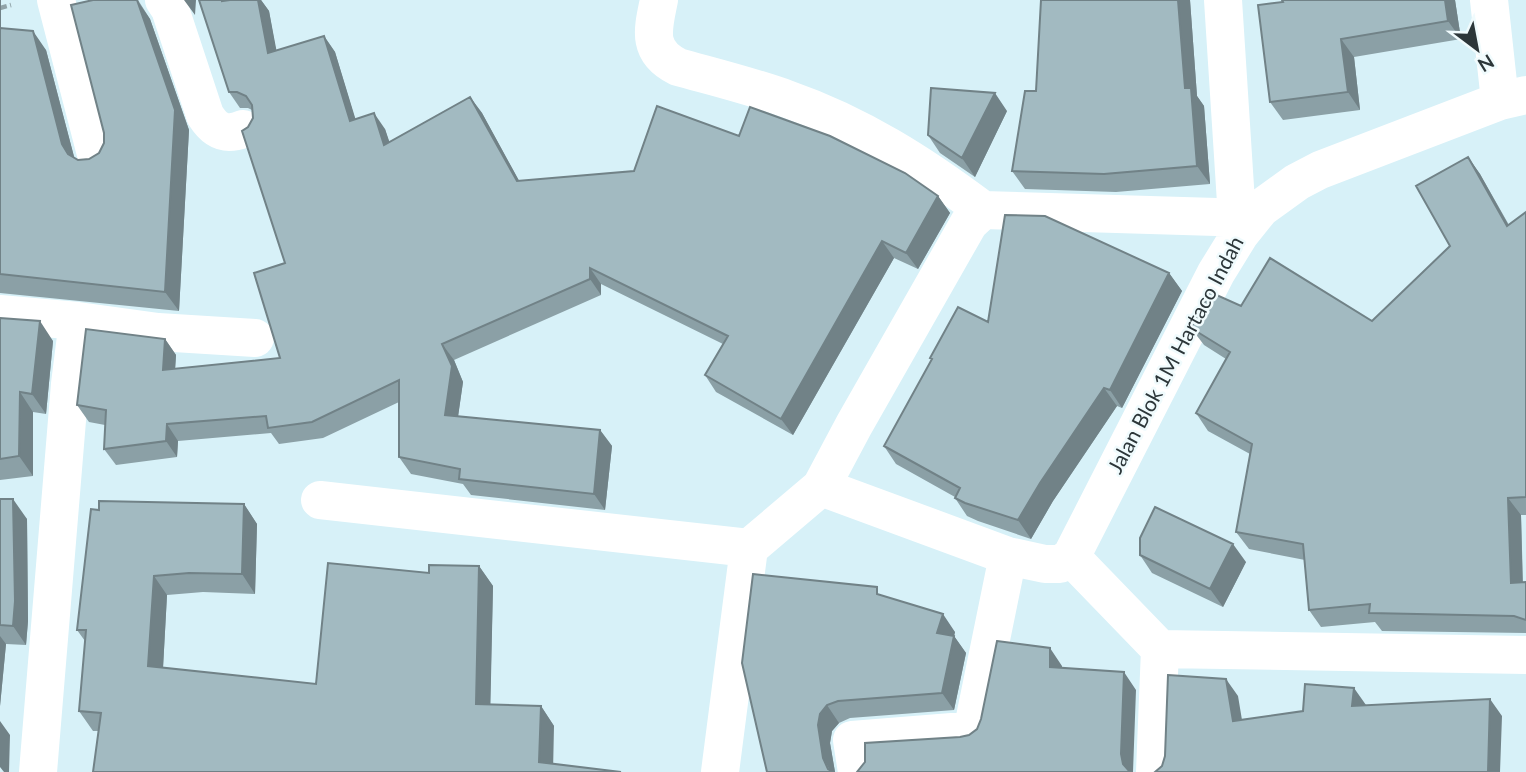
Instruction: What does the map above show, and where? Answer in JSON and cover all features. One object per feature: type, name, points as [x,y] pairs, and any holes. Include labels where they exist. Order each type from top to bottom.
[{"type":"street","points":[[56,0],[97,158]]},
{"type":"street","points":[[164,0],[170,9],[205,115],[213,127],[228,134],[243,130]]},
{"type":"street","points":[[659,0],[653,28],[654,41],[666,61],[678,67],[786,98],[855,127],[915,162],[983,210],[969,223],[821,487],[749,548],[720,772]]},
{"type":"street","points":[[1223,0],[1244,218],[1320,170],[1513,98],[1489,0]]},
{"type":"street","name":"Jalan Blok 1M Hartaco Indah","points":[[983,210],[1244,218],[1071,557]]},
{"type":"street","points":[[0,314],[158,332],[255,338]]},
{"type":"street","points":[[38,772],[69,384],[78,321]]},
{"type":"street","points":[[821,487],[1007,556],[1045,564],[1060,564],[1071,557],[1160,649],[1526,655]]},
{"type":"street","points":[[320,500],[749,548]]},
{"type":"street","points":[[857,772],[852,740],[972,732],[1007,556]]},
{"type":"street","points":[[1155,772],[1160,649]]},
{"type":"building","points":[[93,0],[137,0],[175,110],[165,292],[0,274],[0,28],[33,31],[62,144],[68,154],[78,160],[89,159],[99,153],[104,143],[104,133],[71,5]]},
{"type":"building","points":[[199,0],[258,0],[268,53],[324,36],[350,121],[374,113],[384,145],[470,97],[517,181],[634,171],[657,106],[739,136],[750,107],[830,136],[905,173],[938,196],[906,253],[882,241],[781,419],[705,375],[728,336],[590,268],[590,279],[442,344],[452,366],[445,415],[600,430],[594,494],[459,479],[460,469],[399,457],[399,380],[312,422],[268,428],[266,416],[167,424],[166,441],[104,449],[106,410],[77,405],[86,329],[165,339],[163,370],[280,358],[254,273],[285,263],[242,131],[253,118],[252,105],[246,96],[229,92]]},
{"type":"building","points":[[1041,0],[1178,0],[1185,88],[1191,88],[1197,166],[1104,174],[1012,171],[1025,91],[1036,91]]},
{"type":"building","points":[[1282,0],[1445,0],[1448,21],[1341,39],[1348,92],[1270,102],[1258,5],[1283,2]]},
{"type":"building","points":[[931,88],[995,93],[962,158],[928,135]]},
{"type":"building","points":[[1468,157],[1507,226],[1526,212],[1526,497],[1508,498],[1511,583],[1526,582],[1526,620],[1514,616],[1369,613],[1370,604],[1309,610],[1303,544],[1236,532],[1252,444],[1196,413],[1230,352],[1191,328],[1210,292],[1241,306],[1270,258],[1372,321],[1450,246],[1416,186]]},
{"type":"building","points":[[1005,215],[1045,216],[1169,273],[1110,390],[1104,388],[1018,520],[955,498],[960,488],[884,446],[958,307],[988,322]]},
{"type":"building","points":[[0,318],[40,321],[32,394],[20,392],[19,456],[0,459]]},
{"type":"building","points":[[0,499],[13,499],[13,626],[0,625]]},
{"type":"building","points":[[99,501],[244,504],[242,574],[189,573],[154,576],[148,666],[316,684],[328,563],[429,573],[429,565],[479,566],[476,704],[541,706],[539,762],[621,772],[93,772],[101,713],[79,711],[86,630],[77,630],[91,509],[99,510]]},
{"type":"building","points":[[1155,507],[1233,544],[1210,589],[1140,555],[1140,538]]},
{"type":"building","points":[[753,574],[877,587],[877,594],[943,614],[937,633],[954,636],[942,693],[838,701],[827,705],[820,714],[818,725],[823,758],[828,769],[833,772],[767,772],[742,663]]},
{"type":"building","points":[[997,641],[1050,648],[1050,667],[1124,672],[1121,754],[1123,764],[1130,772],[857,772],[865,762],[865,743],[960,737],[977,729]]},
{"type":"building","points":[[1168,675],[1226,679],[1233,721],[1303,711],[1305,684],[1354,688],[1352,706],[1490,699],[1488,772],[1155,772],[1162,766],[1165,756]]}]
